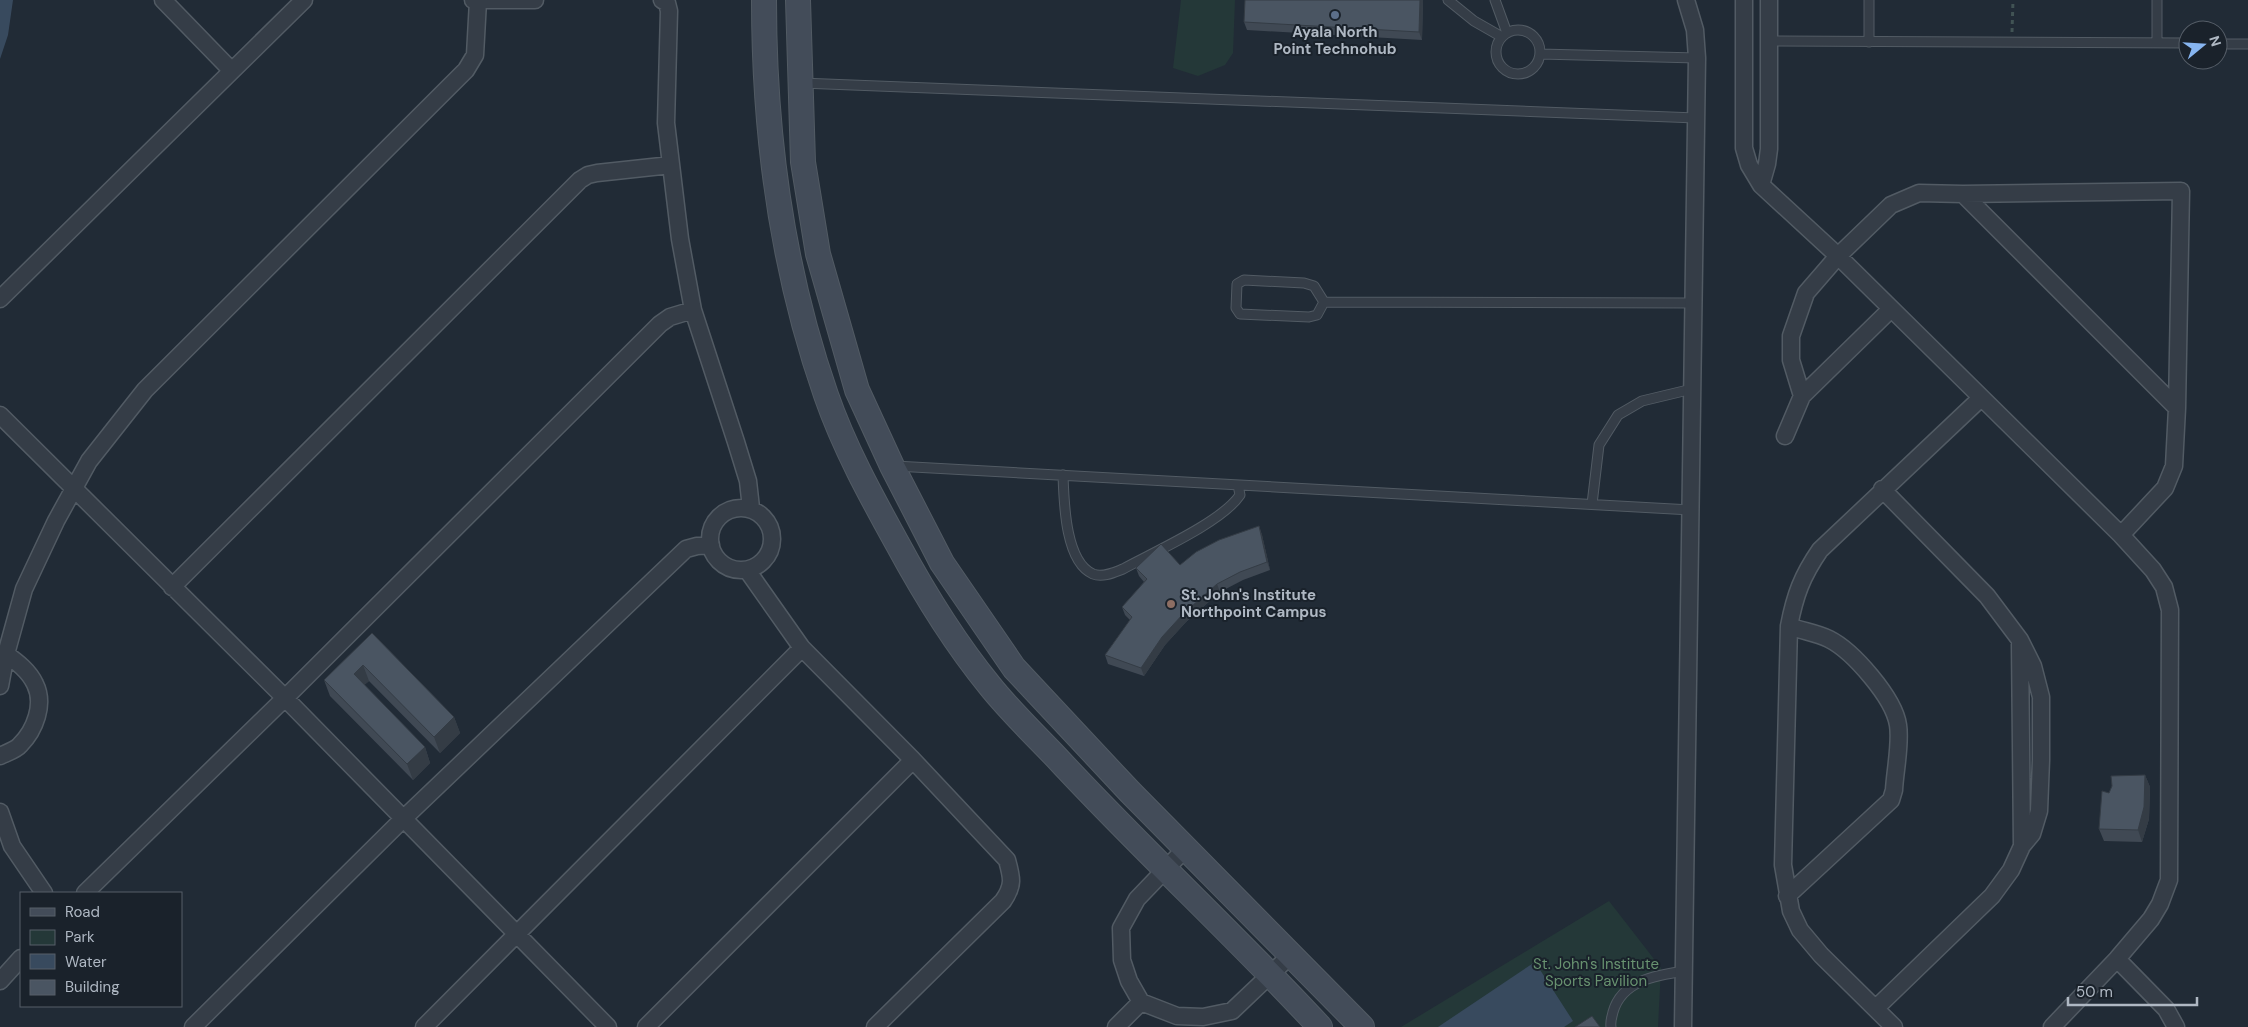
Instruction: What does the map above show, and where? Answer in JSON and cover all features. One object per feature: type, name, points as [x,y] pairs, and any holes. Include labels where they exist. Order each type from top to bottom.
[{"type":"street","points":[[163,0],[231,70]]},
{"type":"street","points":[[0,299],[304,0]]},
{"type":"street","points":[[472,0],[535,0]]},
{"type":"street","points":[[662,0],[666,4],[668,11],[666,123],[680,239],[693,310],[748,481],[752,508]]},
{"type":"street","points":[[764,0],[764,32],[774,165],[788,260],[804,325],[827,398],[862,481],[916,578],[990,686],[1107,812],[1272,974],[1320,1027]]},
{"type":"street","points":[[798,0],[803,162],[818,254],[857,390],[892,466],[942,563],[968,604],[1014,668],[1185,849],[1292,954],[1362,1027]]},
{"type":"street","points":[[1683,1027],[1697,58],[1696,30],[1686,0]]},
{"type":"street","points":[[1744,0],[1744,148],[1749,165],[1761,185],[1838,256],[2121,535],[2153,570],[2164,587],[2170,610],[2168,880],[2160,904],[2151,919],[2062,1024]]},
{"type":"street","points":[[1761,185],[1769,149],[1769,0]]},
{"type":"street","points":[[0,686],[6,654],[24,589],[74,488],[90,461],[145,390],[466,70],[475,55],[478,1]]},
{"type":"street","points":[[764,32],[798,33]]},
{"type":"street","points":[[1744,109],[1769,110]]},
{"type":"street","points":[[172,588],[580,180],[588,175],[671,165]]},
{"type":"street","points":[[1802,396],[1791,360],[1791,336],[1806,293],[1838,256],[1891,205],[1919,193],[2181,191],[2177,408],[2174,466],[2165,488],[2121,535]]},
{"type":"street","points":[[1963,194],[2177,408]]},
{"type":"street","points":[[1785,436],[1802,396],[1891,309]]},
{"type":"street","points":[[86,892],[285,698],[660,324],[670,317],[693,310]]},
{"type":"street","points":[[1894,1027],[1821,955],[1800,930],[1791,911],[1783,865],[1789,626],[1795,595],[1805,571],[1820,550],[1882,489],[1980,398]]},
{"type":"street","points":[[0,415],[172,588],[285,698],[608,1027]]},
{"type":"street","points":[[1876,1008],[1992,896],[2011,870],[2022,846],[2020,640],[1986,596],[1882,489]]},
{"type":"street","points":[[744,506],[752,508],[760,512],[767,520],[772,537],[770,548],[765,558],[757,566],[747,570],[731,570],[720,562],[711,545],[710,533],[712,525],[716,519],[734,508],[744,506]]},
{"type":"street","points":[[193,1027],[402,819],[686,549],[711,545]]},
{"type":"street","points":[[747,570],[802,648],[913,760],[1007,860],[1012,888],[1003,901],[875,1027]]},
{"type":"street","points":[[943,620],[968,604]]},
{"type":"street","points":[[1788,896],[1891,800],[1894,790],[1898,727],[1890,704],[1866,671],[1842,648],[1830,640],[1789,626]]},
{"type":"street","points":[[424,1027],[517,936],[802,648]]},
{"type":"street","points":[[0,756],[19,746],[31,731],[37,717],[39,700],[36,685],[24,668],[6,654]]},
{"type":"street","points":[[646,1027],[913,760]]},
{"type":"street","points":[[0,812],[12,846],[43,892]]},
{"type":"street","points":[[1185,849],[1137,899],[1121,928],[1122,960],[1129,981],[1141,1002],[1177,1016],[1204,1017],[1232,1011],[1292,954]]},
{"type":"street","points":[[0,981],[20,959]]},
{"type":"street","points":[[2117,960],[2166,1009],[2176,1027]]},
{"type":"street","points":[[1116,1027],[1141,1002]]},
{"type":"lane","points":[[1448,0],[1474,20],[1504,35]]},
{"type":"lane","points":[[1495,0],[1504,35]]},
{"type":"lane","points":[[1869,0],[1869,42]]},
{"type":"lane","points":[[2157,0],[2157,43]]},
{"type":"lane","points":[[1517,30],[1531,34],[1540,46],[1538,61],[1529,71],[1522,74],[1508,71],[1498,61],[1497,47],[1504,35],[1517,30]]},
{"type":"lane","points":[[1769,41],[2178,43]]},
{"type":"lane","points":[[2228,44],[2248,44]]},
{"type":"lane","points":[[1540,54],[1697,58]]},
{"type":"lane","points":[[801,84],[1696,118]]},
{"type":"lane","points":[[1244,280],[1304,283],[1314,286],[1324,302],[1317,314],[1308,317],[1240,314],[1236,308],[1237,284],[1244,280]]},
{"type":"lane","points":[[1324,302],[1693,303]]},
{"type":"lane","points":[[1592,504],[1598,445],[1618,415],[1642,401],[1692,389]]},
{"type":"lane","points":[[892,466],[1691,510]]},
{"type":"lane","points":[[1063,475],[1068,531],[1079,563],[1094,574],[1109,574],[1123,569],[1213,519],[1232,506],[1240,495],[1238,485]]},
{"type":"lane","points":[[1611,1027],[1610,1022],[1616,1003],[1629,988],[1645,979],[1684,971]]},
{"type":"path","points":[[2012,42],[2013,0]]},
{"type":"green space","points":[[1181,0],[1235,0],[1233,53],[1225,65],[1198,76],[1173,68]]},
{"type":"green space","name":"St. John's Institute Sports Pavilion","points":[[1609,901],[1661,968],[1658,1027],[1401,1027]]},
{"type":"water","points":[[0,0],[13,0],[8,35],[0,59]]},
{"type":"water","points":[[1535,962],[1573,1021],[1564,1027],[1438,1027]]},
{"type":"building","name":"Ayala North Point Technohub","points":[[1245,0],[1420,0],[1419,32],[1244,22]]},
{"type":"building","name":"St. John's Institute Northpoint Campus","points":[[1259,526],[1267,562],[1240,572],[1217,584],[1183,614],[1162,637],[1141,668],[1105,655],[1132,617],[1122,607],[1147,579],[1136,568],[1161,544],[1180,565],[1196,552],[1219,540]]},
{"type":"building","points":[[372,633],[454,717],[434,737],[363,665],[354,674],[425,747],[407,764],[324,680]]},
{"type":"building","points":[[2145,775],[2144,807],[2138,830],[2099,829],[2102,791],[2109,793],[2112,786],[2111,776]]},
{"type":"building","points":[[1592,1016],[1600,1027],[1575,1027]]},
{"type":"place","name":"Ayala North Point Technohub","points":[[1335,15]]},
{"type":"place","name":"St. John's Institute Northpoint Campus","points":[[1171,604]]}]
